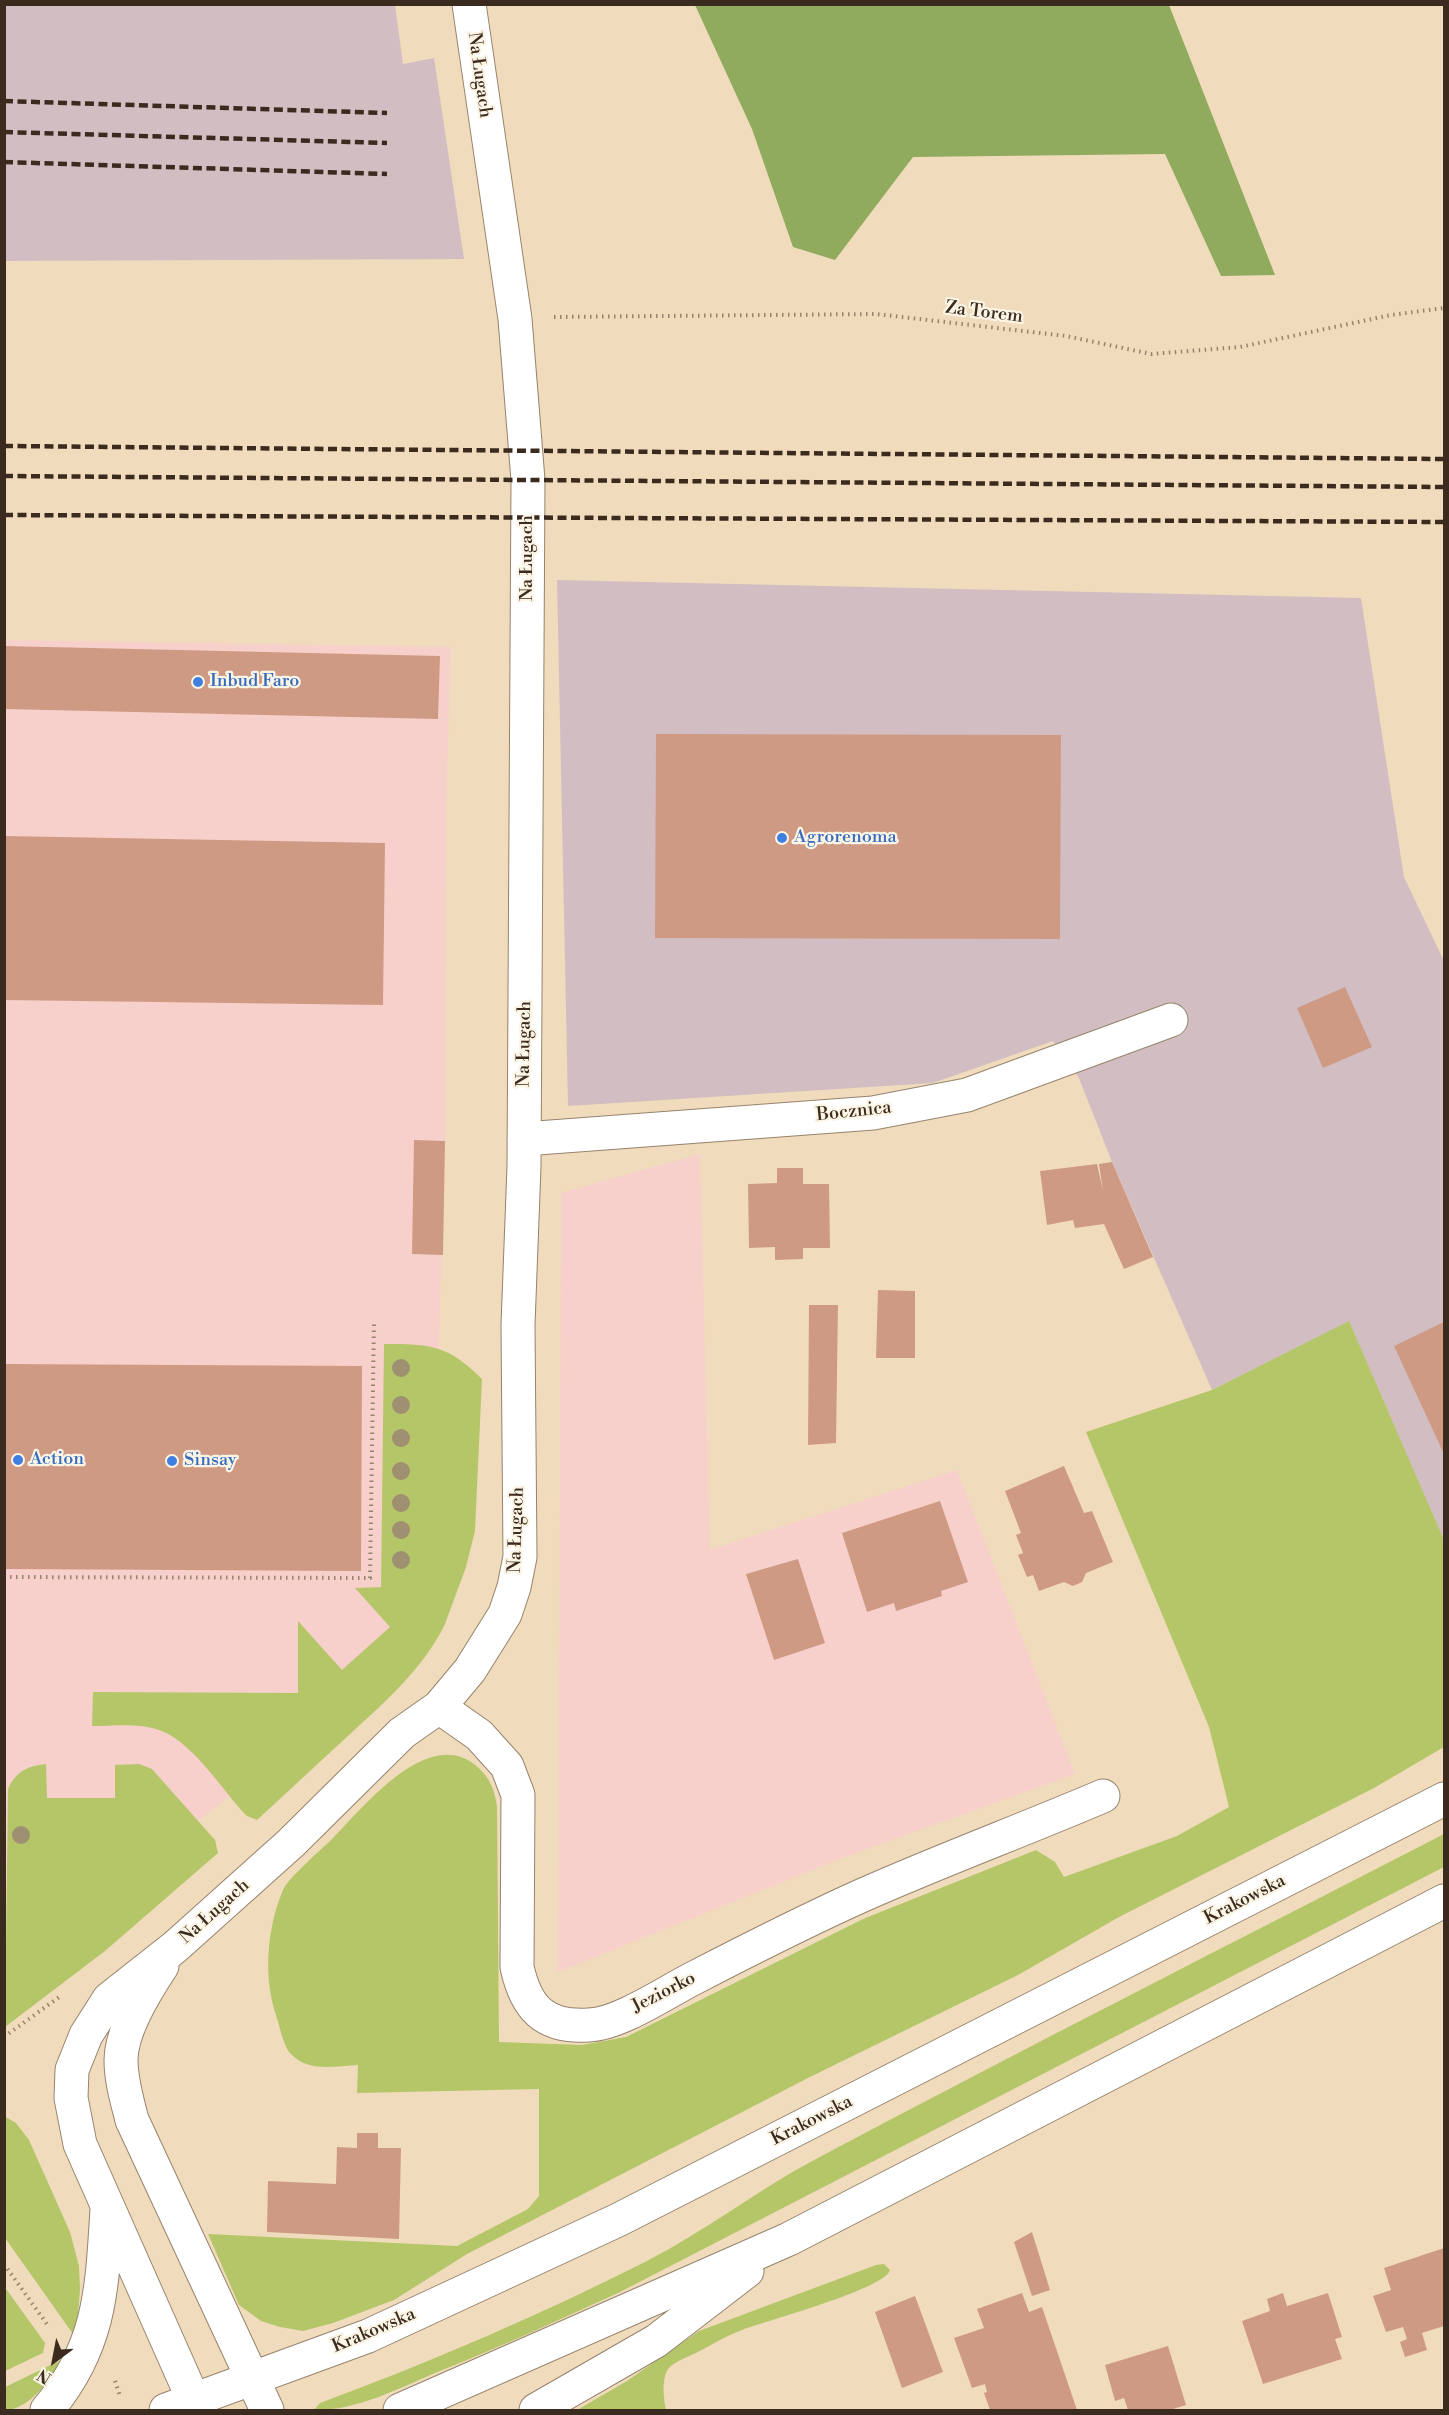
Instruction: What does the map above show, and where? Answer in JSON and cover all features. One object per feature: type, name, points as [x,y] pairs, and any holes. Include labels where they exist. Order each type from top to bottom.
[{"type":"street","name":"Na Ługach","points":[[186,2407],[107,2205],[80,2144],[71,2098],[72,2070],[86,2035],[109,1999],[176,1947],[291,1843],[402,1734],[439,1707],[470,1670],[505,1614],[514,1587],[520,1557],[518,1325],[524,1139],[528,480],[514,319],[469,4]]},
{"type":"street","name":"Bocznica","points":[[524,1139],[873,1113],[967,1095],[1171,1020]]},
{"type":"street","name":"Jeziorko","points":[[439,1707],[479,1735],[507,1766],[518,1795],[517,1967],[522,1990],[532,2008],[547,2018],[566,2023],[589,2025],[612,2020],[863,1895],[1103,1796]]},
{"type":"street","name":"Krakowska","points":[[186,2407],[368,2336],[618,2220],[1444,1799]]},
{"type":"street","points":[[400,2410],[789,2239],[1444,1901]]},
{"type":"street","name":"Na Ługach","points":[[176,1947],[142,1996],[121,2057],[123,2082],[132,2120],[267,2410]]},
{"type":"street","name":"Na Ługach","points":[[48,2410],[74,2375],[94,2328],[103,2271],[107,2205]]},
{"type":"street","points":[[536,2410],[656,2341],[789,2239]]},
{"type":"path","name":"Za Torem","points":[[514,319],[594,316],[876,314],[1066,336],[1151,354],[1240,347],[1391,315],[1444,309]]},
{"type":"path","points":[[4,1576],[370,1578],[374,1323]]},
{"type":"path","points":[[4,2037],[62,1995]]},
{"type":"path","points":[[4,2264],[55,2336]]},
{"type":"shaded area","points":[[4,5],[395,5],[403,64],[434,58],[464,259],[5,261]]},
{"type":"shaded area","points":[[557,580],[1361,598],[1404,877],[1444,961],[1444,1541],[1349,1322],[1212,1390],[1112,1162],[1079,1078],[1053,1041],[933,1083],[568,1106]]},
{"type":"shaded area","points":[[5,640],[451,647],[446,803],[445,1141],[435,1468],[435,1631],[5,1976]]},
{"type":"shaded area","points":[[700,1154],[710,1550],[957,1470],[1075,1774],[850,1855],[558,1972],[561,1193]]},
{"type":"green space","points":[[695,5],[1169,5],[1275,275],[1221,276],[1165,154],[913,157],[835,260],[793,247],[752,129]]},
{"type":"green space","points":[[1349,1321],[1444,1540],[1444,1747],[1374,1788],[1119,1917],[1018,1975],[810,2077],[467,2254],[394,2300],[333,2323],[303,2331],[261,2321],[239,2305],[208,2234],[457,2246],[528,2209],[539,2196],[539,2089],[357,2093],[358,2065],[313,2066],[297,2059],[286,2046],[272,2000],[268,1968],[273,1920],[283,1890],[291,1878],[378,1792],[416,1764],[436,1756],[455,1756],[474,1764],[490,1782],[497,1806],[499,2042],[582,2045],[626,2037],[863,1919],[1036,1850],[1055,1862],[1064,1877],[1177,1836],[1229,1807],[1209,1727],[1086,1432],[1212,1390]]},
{"type":"green space","points":[[384,1344],[427,1346],[438,1349],[459,1359],[482,1379],[475,1531],[466,1567],[445,1624],[415,1670],[376,1710],[257,1820],[247,1816],[192,1752],[168,1734],[141,1726],[92,1726],[93,1692],[298,1693],[298,1621],[342,1670],[390,1627],[355,1588],[381,1587]]},
{"type":"green space","points":[[46,1764],[47,1798],[115,1798],[115,1765],[139,1764],[152,1769],[215,1840],[218,1853],[105,1951],[5,2027],[8,1789],[23,1771]]},
{"type":"green space","points":[[1444,1834],[1444,1867],[620,2292],[391,2392],[345,2407],[314,2410],[320,2403],[485,2337],[645,2262],[814,2160]]},
{"type":"green space","points":[[4,2116],[16,2123],[29,2140],[70,2232],[79,2266],[80,2290],[73,2334],[5,2238]]},
{"type":"green space","points":[[884,2264],[890,2270],[883,2278],[868,2286],[823,2304],[736,2332],[674,2364],[668,2369],[664,2378],[666,2410],[577,2410],[627,2381],[699,2331]]},
{"type":"green space","points":[[4,2286],[45,2343],[43,2353],[5,2371]]},
{"type":"green space","points":[[61,2360],[45,2384],[31,2399],[14,2409],[5,2410],[5,2387]]},
{"type":"building","points":[[4,646],[440,656],[438,719],[4,709]]},
{"type":"building","points":[[656,734],[1061,735],[1060,939],[655,938]]},
{"type":"building","points":[[4,836],[385,843],[383,1005],[4,1000]]},
{"type":"building","points":[[1345,987],[1372,1047],[1323,1068],[1297,1008]]},
{"type":"building","points":[[414,1140],[445,1141],[443,1255],[412,1254]]},
{"type":"building","points":[[1112,1162],[1153,1257],[1124,1269],[1104,1224],[1075,1228],[1073,1220],[1047,1225],[1040,1171],[1097,1164],[1103,1191],[1099,1164]]},
{"type":"building","points":[[777,1168],[803,1168],[803,1184],[829,1184],[830,1248],[803,1248],[803,1259],[775,1260],[775,1247],[749,1248],[748,1184],[777,1183]]},
{"type":"building","points":[[878,1290],[915,1291],[915,1358],[876,1358]]},
{"type":"building","points":[[809,1305],[838,1305],[836,1443],[808,1445]]},
{"type":"building","points":[[1444,1322],[1444,1454],[1394,1346]]},
{"type":"building","points":[[4,1364],[362,1366],[361,1571],[4,1569]]},
{"type":"building","points":[[1064,1466],[1084,1513],[1092,1511],[1113,1562],[1086,1573],[1082,1582],[1073,1586],[1064,1582],[1039,1591],[1033,1575],[1027,1577],[1018,1555],[1023,1553],[1016,1535],[1021,1533],[1005,1491]]},
{"type":"building","points":[[940,1501],[968,1582],[941,1591],[942,1596],[896,1611],[894,1603],[867,1612],[842,1533]]},
{"type":"building","points":[[798,1559],[825,1643],[774,1660],[746,1574]]},
{"type":"building","points":[[357,2133],[378,2133],[378,2148],[401,2148],[399,2239],[267,2232],[268,2181],[336,2184],[337,2147],[357,2148]]},
{"type":"building","points":[[1032,2232],[1050,2290],[1032,2296],[1014,2242]]},
{"type":"building","points":[[1444,2248],[1444,2326],[1422,2333],[1427,2350],[1405,2357],[1400,2342],[1407,2339],[1403,2327],[1386,2332],[1373,2296],[1391,2290],[1384,2268]]},
{"type":"building","points":[[1022,2293],[1029,2312],[1042,2307],[1077,2410],[990,2410],[984,2393],[987,2392],[985,2384],[972,2388],[954,2338],[984,2328],[977,2309]]},
{"type":"building","points":[[1283,2293],[1287,2306],[1328,2293],[1342,2337],[1335,2339],[1342,2359],[1263,2384],[1242,2321],[1270,2311],[1267,2299]]},
{"type":"building","points":[[915,2296],[943,2372],[902,2388],[875,2312]]},
{"type":"building","points":[[1168,2346],[1186,2405],[1170,2410],[1128,2410],[1124,2398],[1115,2401],[1105,2365]]},
{"type":"railway","points":[[4,101],[387,113]]},
{"type":"railway","points":[[4,132],[387,143]]},
{"type":"railway","points":[[4,162],[387,174]]},
{"type":"railway","points":[[4,446],[1444,459]]},
{"type":"railway","points":[[4,476],[1444,487]]},
{"type":"railway","points":[[4,515],[1444,522]]},
{"type":"place","name":"Inbud Faro","points":[[198,682]]},
{"type":"place","name":"Agrorenoma","points":[[782,838]]},
{"type":"place","name":"Action","points":[[18,1460]]},
{"type":"place","name":"Sinsay","points":[[172,1461]]}]
